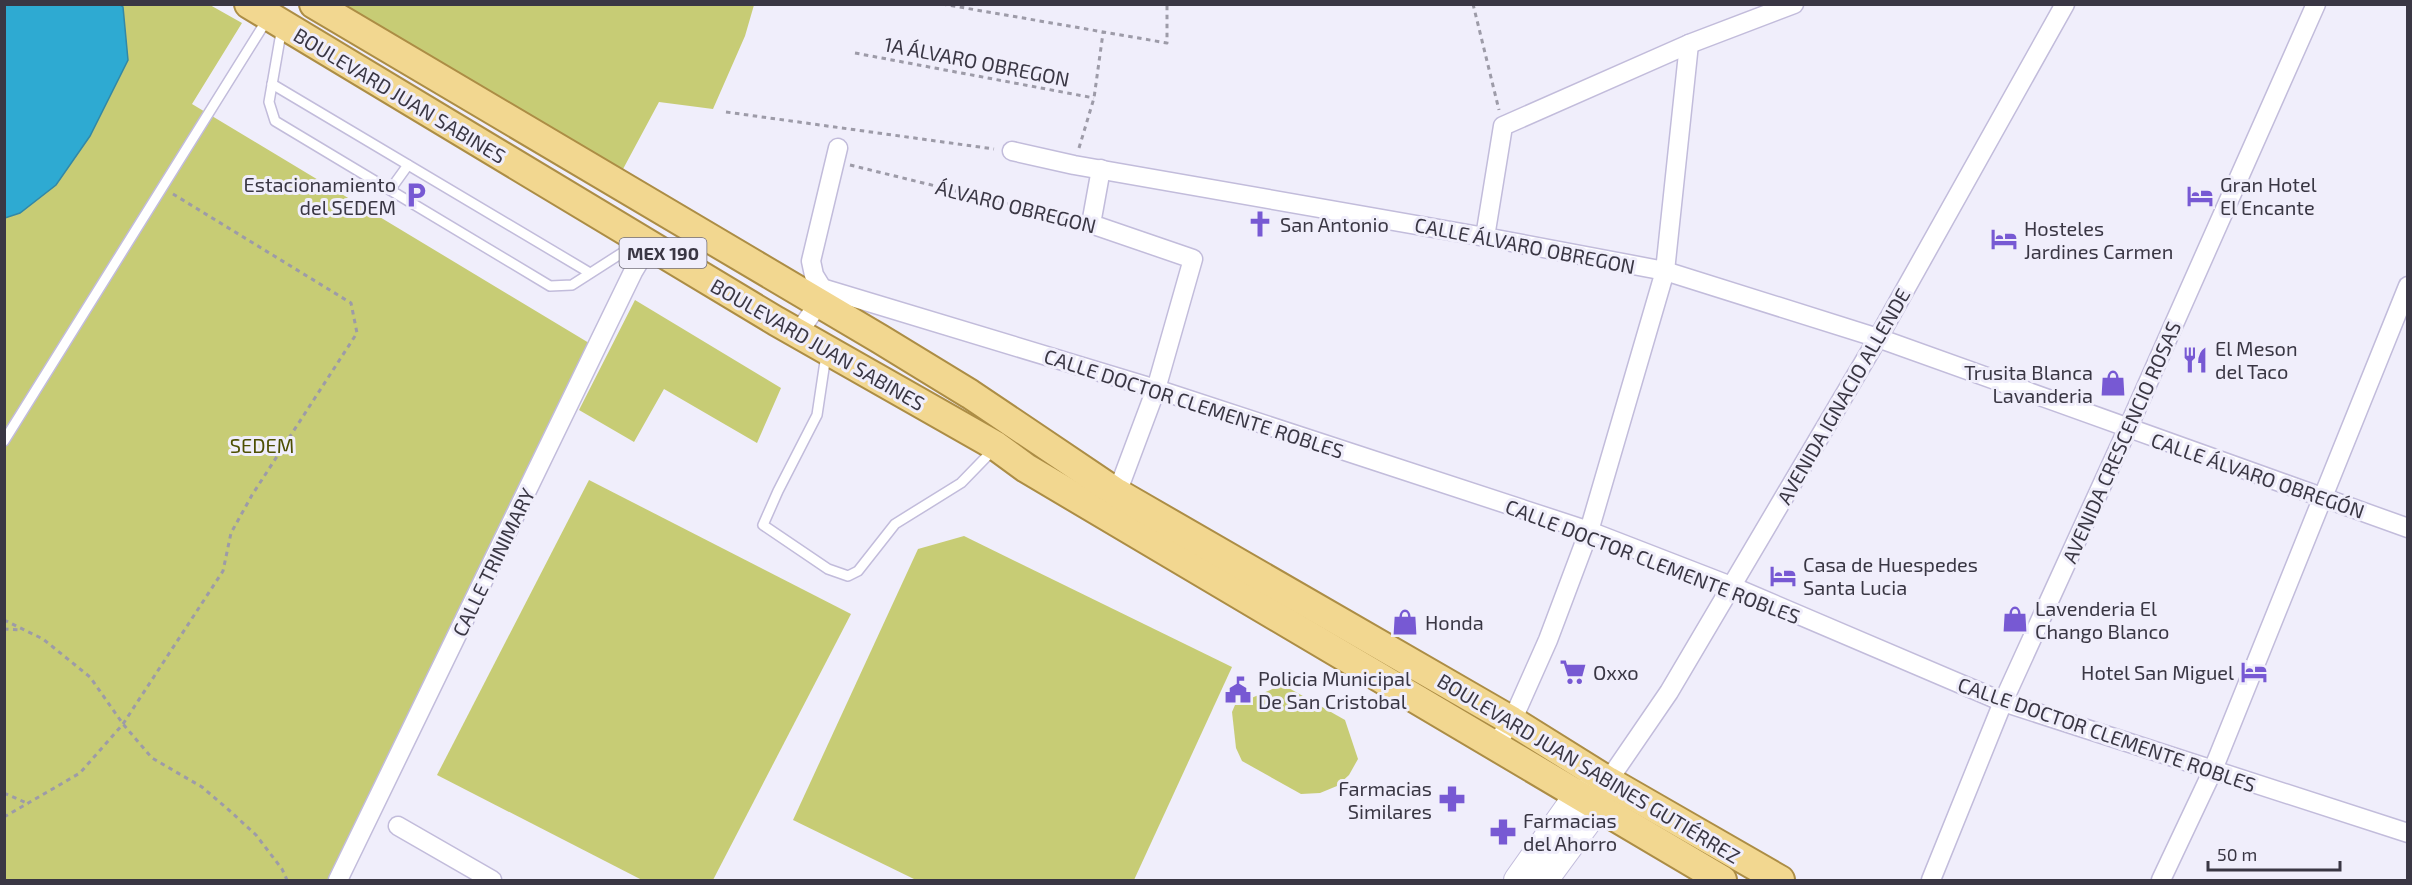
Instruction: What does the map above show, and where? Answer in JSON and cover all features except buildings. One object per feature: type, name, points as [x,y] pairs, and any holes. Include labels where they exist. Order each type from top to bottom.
[{"type":"main road","name":"BOULEVARD JUAN SABINES","points":[[314,4],[821,295],[1118,493]]},
{"type":"main road","name":"BOULEVARD JUAN SABINES","points":[[267,15],[826,350],[996,446],[1026,468],[1078,498]]},
{"type":"main road","name":"BOULEVARD JUAN SABINES GUTIÉRREZ","points":[[1118,493],[1512,721],[1780,880]]},
{"type":"main road","name":"BOULEVARD JUAN SABINES GUTIÉRREZ","points":[[1078,498],[1722,880]]},
{"type":"main road","points":[[1517,880],[1608,780]]},
{"type":"main road","points":[[1545,880],[1588,802]]},
{"type":"street","points":[[1485,237],[1503,126],[1689,45],[1794,4]]},
{"type":"street","name":"AVENIDA IGNACIO ALLENDE","points":[[1608,780],[1669,692],[1878,338],[2065,4]]},
{"type":"street","name":"AVENIDA CRESCENCIO ROSAS","points":[[1931,880],[2003,702],[2127,430],[2316,4]]},
{"type":"street","points":[[1495,745],[1512,721],[1548,640],[1589,531],[1665,272],[1689,45]]},
{"type":"street","name":"CALLE ÁLVARO OBREGON","points":[[1012,151],[1074,165],[1485,237],[1665,272]]},
{"type":"street","points":[[798,333],[821,295],[811,261],[837,155]]},
{"type":"street","points":[[1091,224],[1101,169]]},
{"type":"street","name":"ÁLVARO OBREGON","points":[[1091,224],[1193,259],[1156,389]]},
{"type":"street","name":"CALLE TRINIMARY","points":[[338,880],[633,272],[642,241]]},
{"type":"street","name":"CALLE ÁLVARO OBREGÓN","points":[[1665,272],[1878,338],[2127,430],[2408,528]]},
{"type":"street","points":[[2161,880],[2212,772],[2408,286]]},
{"type":"street","name":"CALLE DOCTOR CLEMENTE ROBLES","points":[[821,295],[1156,389],[1589,531],[1731,586],[2003,702],[2212,772],[2408,833]]},
{"type":"street","points":[[1118,493],[1156,389]]},
{"type":"street","points":[[398,826],[492,880]]},
{"type":"lane","points":[[267,15],[272,84],[269,102],[275,121],[550,286],[572,285],[642,241]]},
{"type":"lane","points":[[4,441],[267,15]]},
{"type":"lane","points":[[272,84],[591,273]]},
{"type":"lane","points":[[390,190],[408,165]]},
{"type":"lane","points":[[826,350],[817,415],[763,525],[828,569],[848,576],[858,571],[895,524],[962,483],[996,446]]},
{"type":"path","points":[[942,4],[1167,43],[1167,4]]},
{"type":"path","points":[[1473,4],[1503,126]]},
{"type":"path","points":[[1074,165],[1094,98],[1103,33]]},
{"type":"path","name":"1A ÁLVARO OBREGON","points":[[855,53],[1094,98]]},
{"type":"path","points":[[726,112],[1012,151]]},
{"type":"path","name":"ÁLVARO OBREGON","points":[[837,155],[1091,224]]},
{"type":"path","points":[[4,817],[80,773],[123,724],[223,571],[231,533],[252,495],[357,333],[351,303],[162,188]]},
{"type":"path","points":[[4,620],[43,639],[90,677],[123,724],[152,758],[202,787],[256,835],[282,869],[287,880]]},
{"type":"path","points":[[4,629],[24,630]]},
{"type":"path","points":[[4,793],[29,804]]},
{"type":"green space","name":"SEDEM","points":[[5,5],[210,5],[242,23],[192,104],[594,346],[334,880],[5,880]]},
{"type":"green space","points":[[323,5],[754,5],[745,36],[713,109],[659,102],[615,184]]},
{"type":"green space","points":[[635,300],[781,388],[757,443],[664,389],[634,442],[579,410]]},
{"type":"green space","points":[[589,480],[851,614],[713,880],[642,880],[437,775]]},
{"type":"green space","points":[[964,536],[1232,667],[1134,880],[916,880],[793,820],[918,549]]},
{"type":"green space","points":[[1277,687],[1287,687],[1345,720],[1358,759],[1349,775],[1337,786],[1320,793],[1301,794],[1242,761],[1236,748],[1232,712],[1235,705]]},
{"type":"water","points":[[5,4],[120,5],[123,7],[128,60],[90,136],[56,185],[20,213],[5,218]]},
{"type":"place","name":"Estacionamiento del SEDEM","points":[[416,195]]},
{"type":"place","name":"Gran Hotel El Encante","points":[[2200,196]]},
{"type":"place","name":"San Antonio","points":[[1260,224]]},
{"type":"place","name":"Hosteles Jardines Carmen","points":[[2004,239]]},
{"type":"place","name":"El Meson del Taco","points":[[2195,360]]},
{"type":"place","name":"Trusita Blanca Lavanderia","points":[[2113,383]]},
{"type":"place","name":"Casa de Huespedes Santa Lucia","points":[[1783,576]]},
{"type":"place","name":"Lavenderia El Chango Blanco","points":[[2015,619]]},
{"type":"place","name":"Honda","points":[[1405,622]]},
{"type":"place","name":"Oxxo","points":[[1573,672]]},
{"type":"place","name":"Hotel San Miguel","points":[[2254,672]]},
{"type":"place","name":"Policia Municipal De San Cristobal","points":[[1238,690]]},
{"type":"place","name":"Farmacias Similares","points":[[1452,799]]},
{"type":"place","name":"Farmacias del Ahorro","points":[[1503,832]]}]
